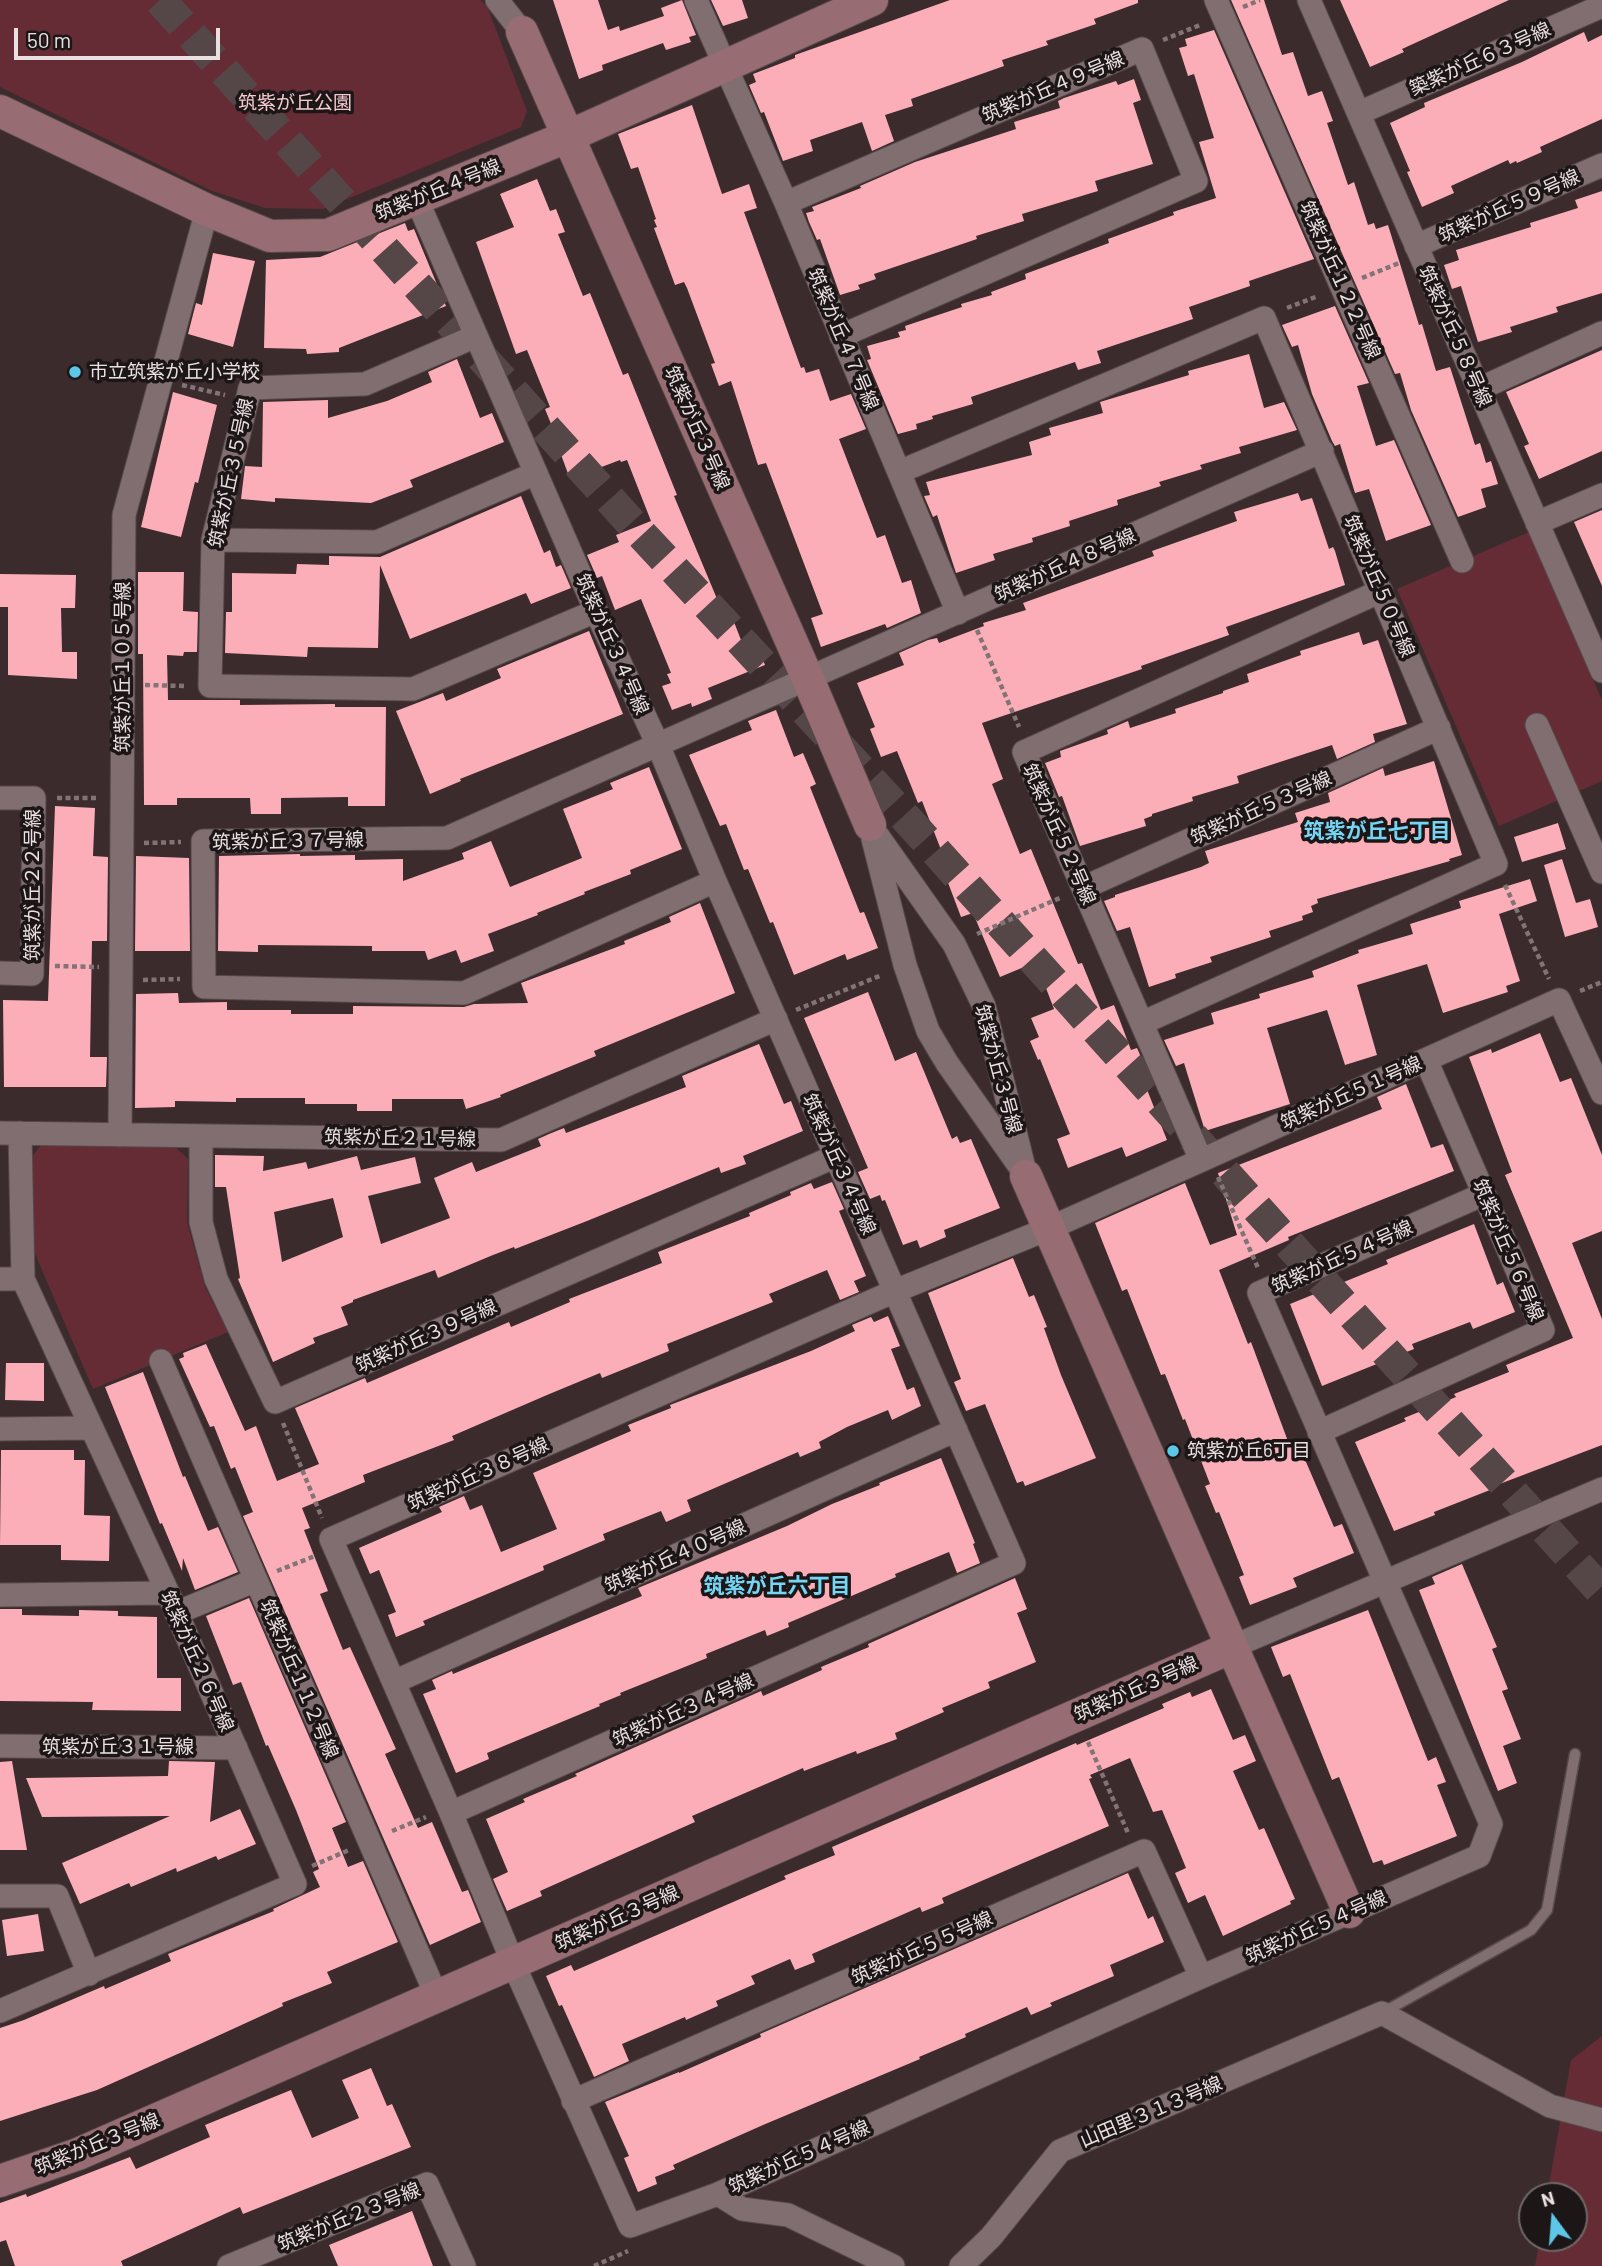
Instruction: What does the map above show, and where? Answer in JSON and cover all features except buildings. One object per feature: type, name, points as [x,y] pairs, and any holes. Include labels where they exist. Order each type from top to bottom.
[{"type":"street","name":"筑紫が丘３号線","points":[[496,0],[522,32],[870,825],[905,965],[928,1031],[937,1048],[1026,1175],[1349,1912]]},
{"type":"street","name":"筑紫が丘３号線","points":[[517,0],[522,32]]},
{"type":"street","name":"筑紫が丘４７号線","points":[[696,0],[786,203],[958,613]]},
{"type":"street","name":"筑紫が丘４号線","points":[[0,111],[207,211],[270,236],[328,235],[569,136],[872,0]]},
{"type":"street","name":"筑紫が丘１２２号線","points":[[1216,0],[1462,561]]},
{"type":"street","name":"筑紫が丘５８号線","points":[[1309,0],[1600,664]]},
{"type":"street","name":"築紫が丘６３号線","points":[[1359,113],[1602,6]]},
{"type":"street","name":"筑紫が丘４９号線","points":[[786,203],[1142,49],[1196,181],[841,336]]},
{"type":"street","name":"筑紫が丘５９号線","points":[[1416,246],[1602,165]]},
{"type":"street","name":"筑紫が丘３４号線","points":[[417,200],[1014,1563],[451,1814]]},
{"type":"street","name":"筑紫が丘１０５号線","points":[[120,1135],[124,515],[207,211]]},
{"type":"street","name":"筑紫が丘５０号線","points":[[899,472],[1264,318],[1496,864]]},
{"type":"street","points":[[1479,389],[1602,333]]},
{"type":"street","name":"筑紫が丘３５号線","points":[[210,686],[213,540],[250,388],[365,384],[476,336]]},
{"type":"street","name":"筑紫が丘４８号線","points":[[808,680],[1322,451]]},
{"type":"street","points":[[213,540],[377,542],[536,473]]},
{"type":"street","points":[[1537,523],[1602,495]]},
{"type":"street","name":"筑紫が丘５２号線","points":[[1205,1159],[1142,1023],[1024,752],[1381,591]]},
{"type":"street","points":[[210,686],[413,689],[596,611]]},
{"type":"street","name":"筑紫が丘３７号線","points":[[204,987],[203,841],[447,838],[808,680]]},
{"type":"street","points":[[1537,725],[1602,872]]},
{"type":"street","name":"筑紫が丘５３号線","points":[[1083,888],[1439,728]]},
{"type":"street","name":"筑紫が丘２２号線","points":[[0,798],[34,798],[32,974],[0,973]]},
{"type":"street","name":"筑紫が丘３号線","points":[[870,825],[954,944],[984,1006],[1026,1175]]},
{"type":"street","points":[[1142,1023],[1496,864]]},
{"type":"street","points":[[204,987],[464,993],[715,881]]},
{"type":"street","points":[[1559,1000],[1602,1093]]},
{"type":"street","name":"筑紫が丘５１号線","points":[[1050,1227],[1559,1000]]},
{"type":"street","name":"筑紫が丘２１号線","points":[[10,1133],[501,1140],[776,1019]]},
{"type":"street","name":"筑紫が丘５６号線","points":[[1319,1432],[1543,1330],[1426,1060]]},
{"type":"street","name":"筑紫が丘２６号線","points":[[0,2011],[295,1884],[172,1603],[23,1279],[10,1133]]},
{"type":"street","points":[[201,1136],[201,1222],[216,1279],[275,1402]]},
{"type":"street","name":"筑紫が丘３９号線","points":[[275,1402],[836,1156]]},
{"type":"street","name":"筑紫が丘５４号線","points":[[513,1964],[630,2227],[718,2194],[1201,1977],[1479,1856],[1492,1824],[1259,1293],[1484,1194]]},
{"type":"street","name":"筑紫が丘３８号線","points":[[331,1539],[895,1291],[1050,1227]]},
{"type":"street","points":[[0,1279],[23,1279]]},
{"type":"street","name":"筑紫が丘１１２号線","points":[[161,1360],[437,1997]]},
{"type":"street","points":[[0,1429],[90,1428]]},
{"type":"street","name":"筑紫が丘４０号線","points":[[394,1682],[956,1430]]},
{"type":"street","points":[[1232,1647],[1602,1489]]},
{"type":"street","points":[[331,1539],[513,1964]]},
{"type":"street","points":[[0,1595],[172,1603],[256,1580]]},
{"type":"street","name":"筑紫が丘３号線","points":[[0,2181],[78,2154],[1232,1647]]},
{"type":"street","name":"筑紫が丘３１号線","points":[[0,1746],[236,1748]]},
{"type":"street","points":[[1137,1854],[1144,1852],[1201,1977]]},
{"type":"street","name":"筑紫が丘５５号線","points":[[573,2101],[1137,1854]]},
{"type":"street","points":[[0,1896],[57,1896],[89,1974]]},
{"type":"street","points":[[1382,2013],[1550,2106],[1602,2120]]},
{"type":"street","name":"山田里３１３号線","points":[[961,2266],[991,2237],[1060,2151],[1382,2013]]},
{"type":"street","name":"筑紫が丘２３号線","points":[[229,2266],[427,2184],[464,2266]]},
{"type":"street","points":[[718,2194],[742,2209],[788,2215],[893,2266]]},
{"type":"lane","name":"山田里３１３号線","points":[[1382,2013],[1531,1930],[1546,1910],[1575,1754]]},
{"type":"path","points":[[161,381],[236,398],[250,388]]},
{"type":"path","points":[[958,613],[975,626],[1020,730],[1024,752]]},
{"type":"path","points":[[123,685],[210,686]]},
{"type":"path","points":[[34,798],[122,798]]},
{"type":"path","points":[[122,843],[203,841]]},
{"type":"path","points":[[1496,864],[1559,1000]]},
{"type":"path","points":[[954,944],[1083,888]]},
{"type":"path","points":[[776,1019],[905,965]]},
{"type":"path","points":[[32,974],[44,966],[108,967],[133,980],[193,979],[204,987]]},
{"type":"path","points":[[1205,1159],[1267,1290]]},
{"type":"path","points":[[256,1580],[322,1553],[331,1539],[275,1402]]},
{"type":"path","points":[[1077,1715],[1137,1854]]},
{"type":"green space","name":"筑紫が丘公園","points":[[0,0],[480,0],[487,6],[527,111],[521,127],[323,209],[265,208],[212,191],[0,87]]},
{"type":"green space","points":[[1529,532],[1602,700],[1602,781],[1499,826],[1397,589]]},
{"type":"green space","points":[[41,1145],[175,1147],[188,1159],[187,1222],[205,1287],[228,1332],[93,1389],[33,1249],[31,1158]]},
{"type":"green space","points":[[1602,2036],[1602,2266],[1535,2266],[1538,2252],[1588,2252],[1588,2182],[1549,2182],[1571,2060]]},
{"type":"tunnel","points":[[160,0],[632,524],[914,827],[1602,1592]]},
{"type":"place","name":"市立筑紫が丘小学校","points":[[75,372]]},
{"type":"place","name":"筑紫が丘6丁目","points":[[1173,1451]]},
{"type":"district","name":"筑紫が丘七丁目","points":[[1377,831]]},
{"type":"district","name":"筑紫が丘六丁目","points":[[777,1586]]}]
